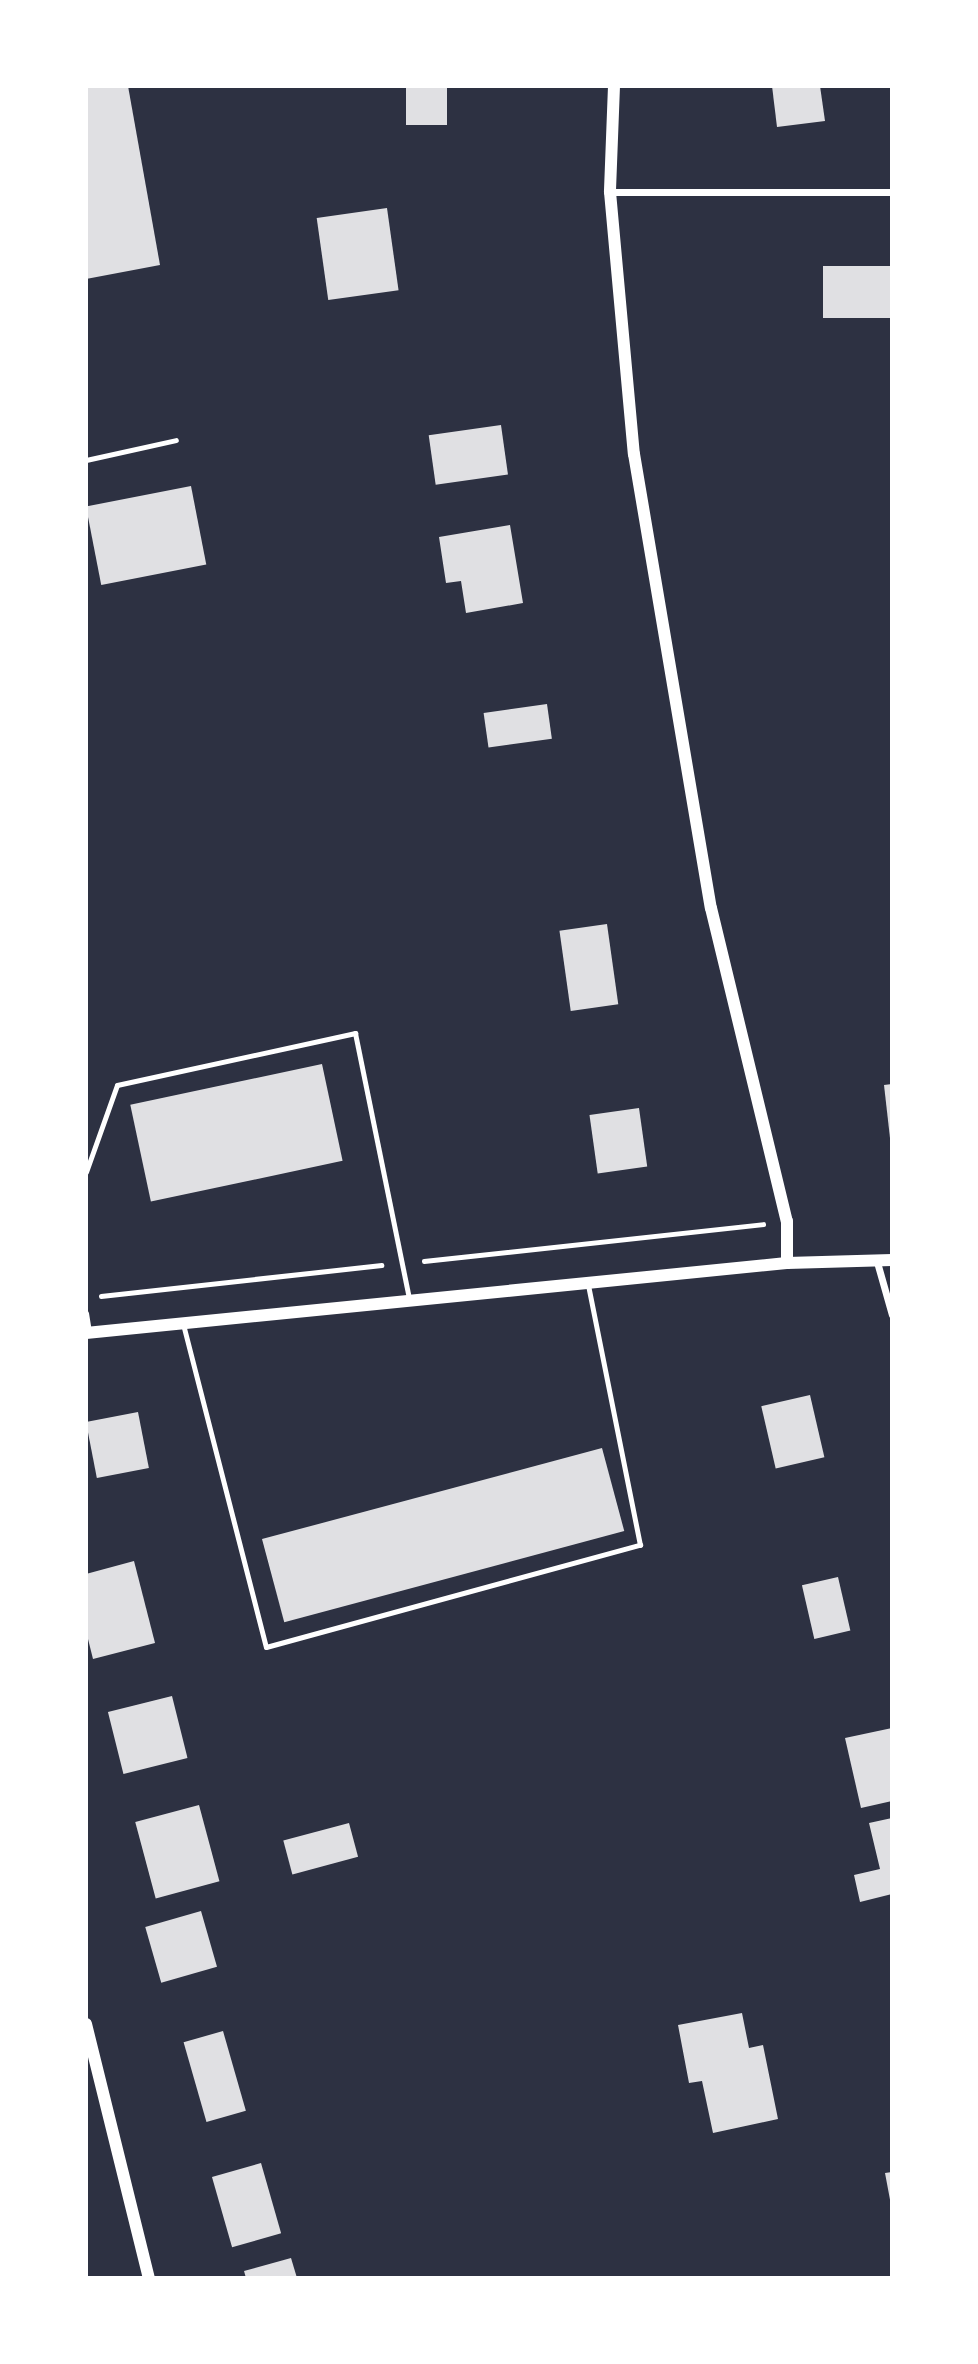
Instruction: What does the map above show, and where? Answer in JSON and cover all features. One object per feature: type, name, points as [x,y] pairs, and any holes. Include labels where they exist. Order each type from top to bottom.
[{"type":"street","points":[[614,86],[610,192],[634,454],[711,908],[787,1221],[787,1263]]},
{"type":"street","points":[[610,192],[892,192]]},
{"type":"street","points":[[88,1332],[787,1263],[892,1260]]},
{"type":"street","points":[[877,1262],[892,1315]]},
{"type":"street","points":[[86,2024],[149,2278]]},
{"type":"lane","points":[[86,460],[176,440]]},
{"type":"lane","points":[[86,1172],[117,1085],[355,1033],[409,1299]]},
{"type":"lane","points":[[183,1323],[266,1647],[640,1545],[587,1281]]},
{"type":"lane","points":[[86,1312],[88,1332]]},
{"type":"path","points":[[86,1297],[787,1221]]},
{"type":"building","points":[[86,86],[128,86],[160,265],[86,279]]},
{"type":"building","points":[[406,86],[447,86],[447,125],[406,125]]},
{"type":"building","points":[[772,86],[820,86],[825,121],[777,127]]},
{"type":"building","points":[[387,208],[399,290],[328,300],[317,218]]},
{"type":"building","points":[[823,266],[892,266],[892,318],[823,318]]},
{"type":"building","points":[[501,425],[508,475],[436,485],[429,435]]},
{"type":"building","points":[[191,486],[206,565],[101,585],[86,506]]},
{"type":"building","points":[[510,525],[523,603],[466,613],[461,581],[446,583],[439,537]]},
{"type":"building","points":[[547,704],[552,739],[488,748],[484,713]]},
{"type":"building","points":[[607,924],[618,1004],[571,1011],[559,931]]},
{"type":"building","points":[[322,1064],[343,1161],[151,1202],[130,1105]]},
{"type":"building","points":[[892,1084],[892,1138],[890,1138],[884,1085]]},
{"type":"building","points":[[639,1108],[647,1166],[598,1173],[589,1115]]},
{"type":"building","points":[[810,1395],[824,1457],[776,1469],[761,1406]]},
{"type":"building","points":[[138,1412],[149,1468],[97,1478],[86,1422]]},
{"type":"building","points":[[602,1448],[624,1531],[284,1622],[262,1539]]},
{"type":"building","points":[[134,1561],[155,1643],[93,1659],[86,1631],[86,1574]]},
{"type":"building","points":[[838,1577],[850,1631],[814,1639],[802,1585]]},
{"type":"building","points":[[172,1696],[187,1758],[123,1774],[108,1712]]},
{"type":"building","points":[[892,1728],[892,1801],[861,1808],[845,1738]]},
{"type":"building","points":[[199,1805],[219,1881],[156,1898],[135,1822]]},
{"type":"building","points":[[892,1818],[892,1894],[860,1902],[854,1875],[880,1869],[869,1823]]},
{"type":"building","points":[[349,1823],[358,1857],[292,1874],[283,1841]]},
{"type":"building","points":[[201,1911],[217,1967],[161,1983],[145,1927]]},
{"type":"building","points":[[742,2013],[749,2048],[763,2045],[778,2119],[713,2133],[702,2081],[689,2083],[678,2025]]},
{"type":"building","points":[[223,2031],[246,2111],[206,2122],[184,2042]]},
{"type":"building","points":[[261,2163],[281,2233],[232,2247],[212,2177]]},
{"type":"building","points":[[892,2172],[892,2205],[891,2205],[885,2173]]},
{"type":"building","points":[[291,2258],[297,2278],[246,2278],[244,2271]]}]
